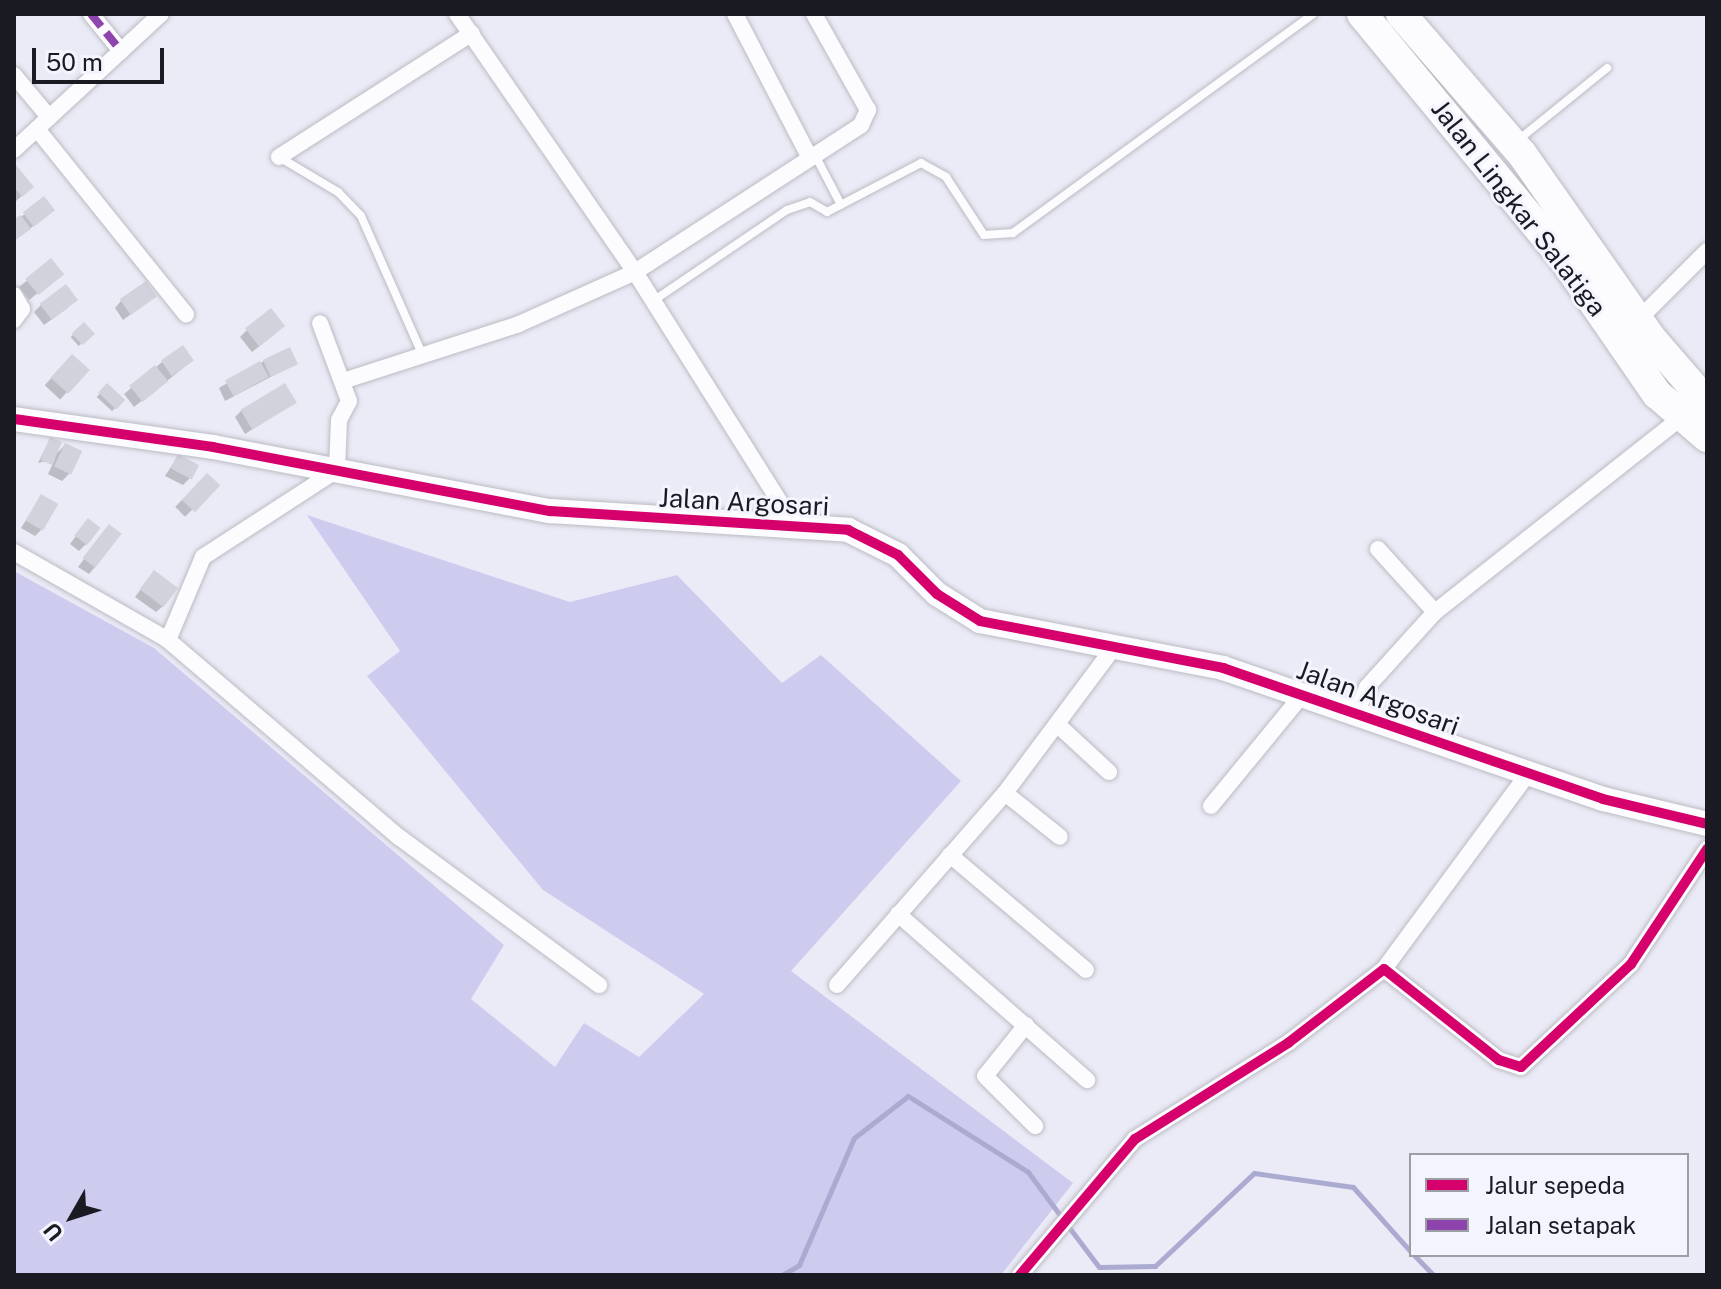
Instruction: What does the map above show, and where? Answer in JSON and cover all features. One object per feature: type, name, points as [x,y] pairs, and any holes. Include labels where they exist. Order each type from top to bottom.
[{"type":"highway","name":"Jalan Lingkar Salatiga","points":[[1362,14],[1561,255],[1629,331],[1698,398],[1707,437]]},
{"type":"highway","name":"Jalan Lingkar Salatiga","points":[[1401,14],[1513,144],[1629,331]]},
{"type":"street","points":[[91,14],[121,51]]},
{"type":"street","points":[[14,150],[161,14]]},
{"type":"street","points":[[457,14],[635,272],[794,524]]},
{"type":"street","points":[[735,14],[813,157]]},
{"type":"street","points":[[346,380],[423,357],[635,272],[813,157],[869,113],[814,14]]},
{"type":"street","points":[[279,157],[472,33]]},
{"type":"street","points":[[14,75],[49,117]]},
{"type":"street","points":[[37,129],[186,314]]},
{"type":"street","points":[[1629,331],[1707,251]]},
{"type":"street","points":[[14,295],[22,309],[14,320]]},
{"type":"street","points":[[168,640],[203,557],[337,470],[346,380],[320,323]]},
{"type":"street","points":[[1357,711],[1367,687],[1435,612],[1698,398]]},
{"type":"street","name":"Jalan Argosari","points":[[14,419],[337,470],[550,511],[794,524],[875,541],[980,621],[1115,646],[1303,694],[1528,774],[1707,824]]},
{"type":"street","points":[[1378,549],[1435,612]]},
{"type":"street","points":[[14,552],[168,640],[399,837],[599,985]]},
{"type":"street","points":[[837,985],[1005,793],[1059,726],[1115,646]]},
{"type":"street","points":[[1211,806],[1303,694]]},
{"type":"street","points":[[1059,726],[1109,772]]},
{"type":"street","points":[[1020,1275],[1049,1235],[1135,1139],[1288,1043],[1384,969],[1528,774]]},
{"type":"street","points":[[1005,793],[1060,837]]},
{"type":"street","points":[[1384,969],[1499,1060],[1521,1067],[1631,964],[1707,849]]},
{"type":"street","points":[[950,855],[1086,970]]},
{"type":"street","points":[[898,914],[1087,1080]]},
{"type":"street","points":[[1026,1025],[985,1076],[1035,1126]]},
{"type":"lane","points":[[653,301],[787,210],[810,202],[821,211],[841,205],[921,163],[933,165],[971,221],[999,239],[1313,14]]},
{"type":"lane","points":[[1513,144],[1607,68]]},
{"type":"lane","points":[[279,157],[338,192],[361,216],[423,357]]},
{"type":"lane","points":[[813,157],[841,205]]},
{"type":"shaded area","points":[[307,515],[570,602],[677,575],[782,683],[821,655],[961,781],[791,971],[1073,1183],[1001,1275],[14,1275],[14,571],[154,648],[504,945],[471,999],[555,1067],[584,1023],[639,1057],[704,994],[543,890],[367,676],[400,651]]},
{"type":"building","points":[[16,165],[34,187],[22,197],[14,187]]},
{"type":"building","points":[[44,196],[55,210],[34,227],[23,213]]},
{"type":"building","points":[[21,215],[31,229],[14,241],[14,219]]},
{"type":"building","points":[[51,258],[64,274],[39,295],[25,279]]},
{"type":"building","points":[[146,281],[157,297],[131,315],[120,299]]},
{"type":"building","points":[[66,284],[78,300],[52,320],[40,304]]},
{"type":"building","points":[[271,308],[285,326],[259,346],[245,328]]},
{"type":"building","points":[[84,322],[95,334],[82,345],[72,334]]},
{"type":"building","points":[[183,345],[194,361],[172,376],[161,360]]},
{"type":"building","points":[[290,347],[298,364],[271,377],[263,360]]},
{"type":"building","points":[[72,354],[90,370],[68,394],[51,378]]},
{"type":"building","points":[[260,361],[269,377],[234,396],[225,380]]},
{"type":"building","points":[[155,365],[168,381],[143,402],[129,386]]},
{"type":"building","points":[[107,383],[125,400],[116,410],[98,393]]},
{"type":"building","points":[[285,383],[297,403],[252,429],[240,410]]},
{"type":"building","points":[[50,437],[62,442],[52,465],[40,460]]},
{"type":"building","points":[[65,443],[82,451],[71,475],[54,467]]},
{"type":"building","points":[[178,454],[199,465],[192,479],[170,468]]},
{"type":"building","points":[[207,473],[220,485],[195,512],[182,500]]},
{"type":"building","points":[[41,494],[58,504],[43,531],[26,521]]},
{"type":"building","points":[[88,518],[101,528],[87,545],[74,535]]},
{"type":"building","points":[[109,524],[122,534],[95,568],[83,558]]},
{"type":"building","points":[[154,570],[178,588],[164,607],[140,589]]},
{"type":"waterway","points":[[782,1275],[799,1265],[854,1138],[908,1096],[1028,1172],[1062,1218]]},
{"type":"waterway","points":[[1068,1226],[1099,1267],[1155,1266],[1254,1173],[1353,1187],[1409,1250]]},
{"type":"waterway","points":[[1416,1257],[1433,1275]]},
{"type":"marked path","points":[[91,14],[121,51]]},
{"type":"cycle path","points":[[14,419],[213,447],[550,511],[848,530],[898,555],[937,594],[980,621],[1223,668],[1603,799],[1707,824]]},
{"type":"cycle path","points":[[1020,1275],[1135,1139],[1288,1043],[1384,969],[1499,1060],[1521,1067],[1631,964],[1707,849]]}]
